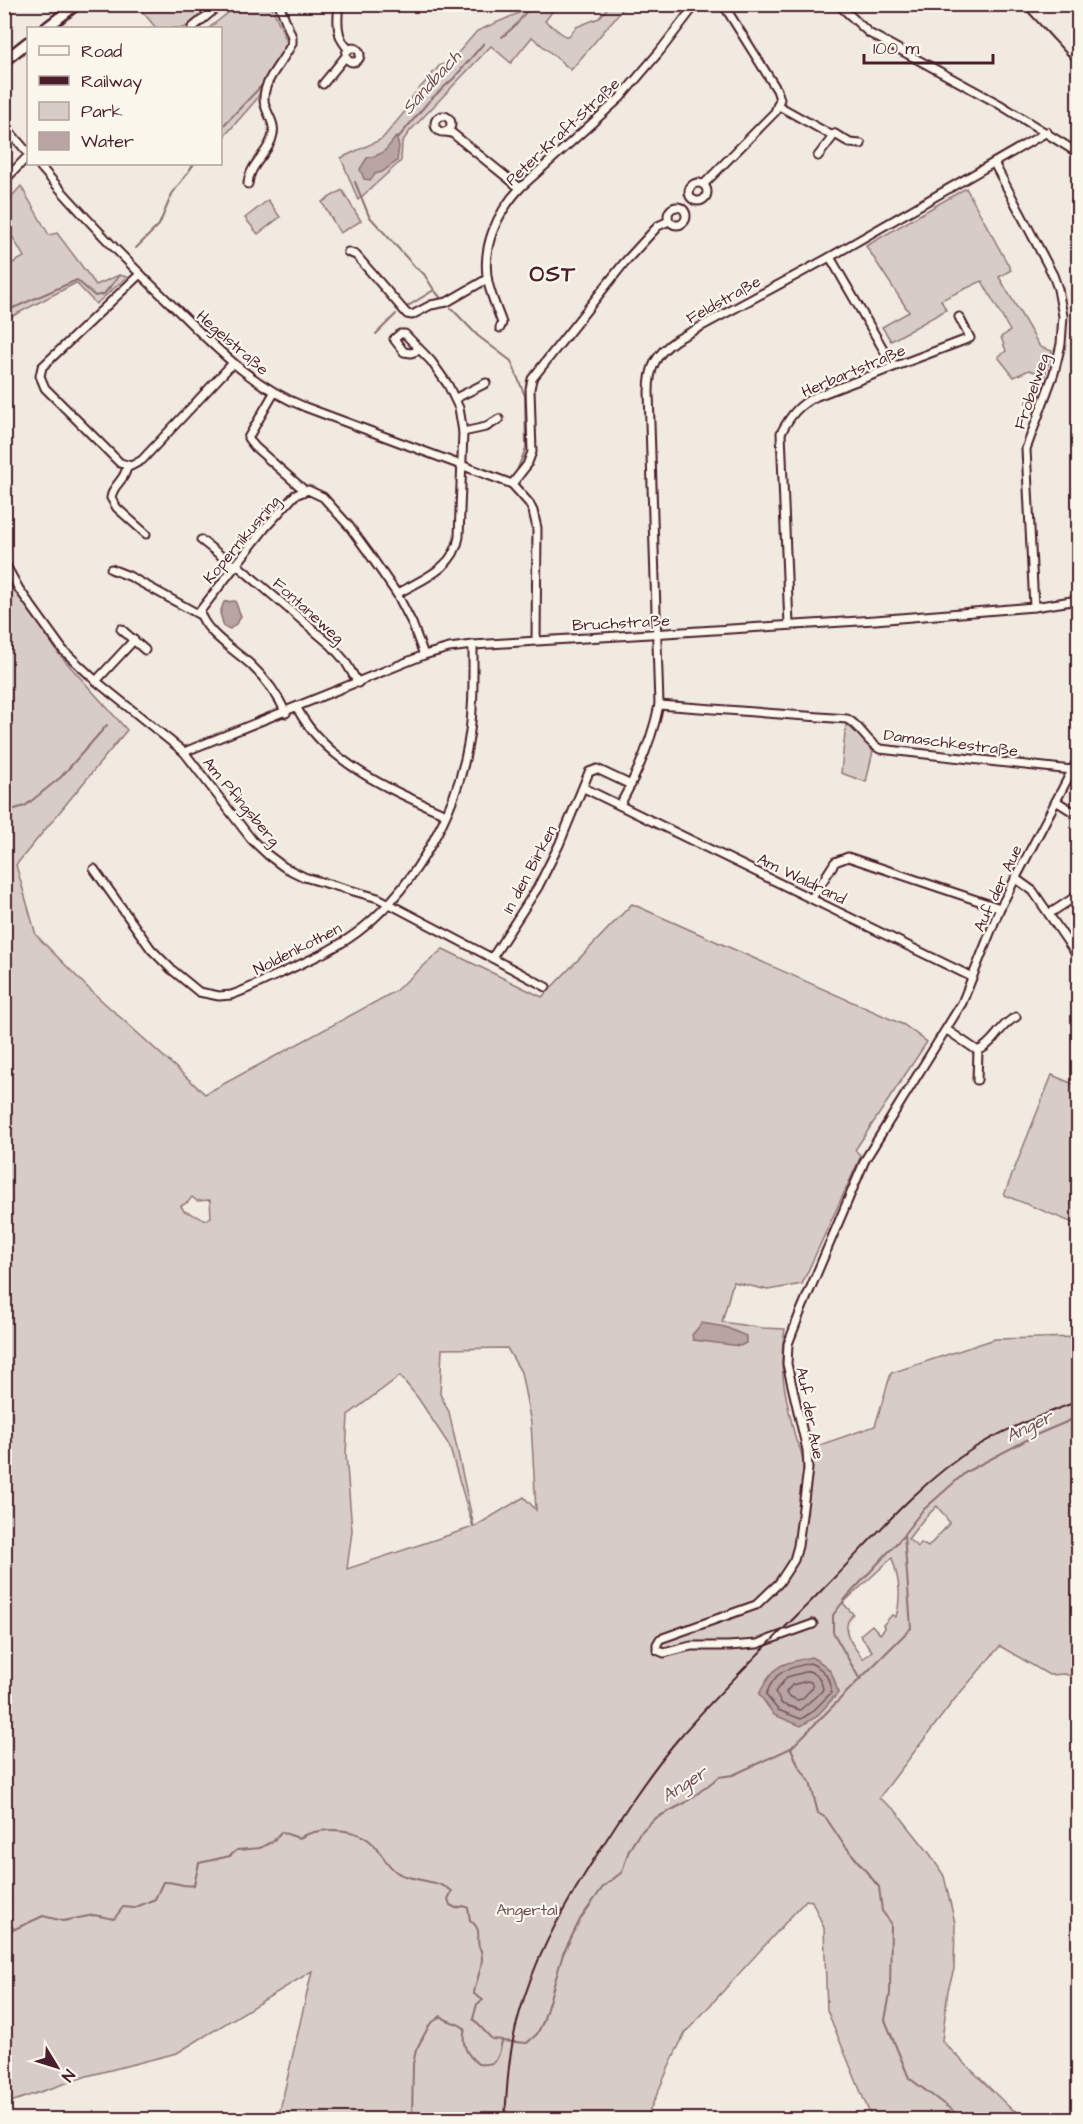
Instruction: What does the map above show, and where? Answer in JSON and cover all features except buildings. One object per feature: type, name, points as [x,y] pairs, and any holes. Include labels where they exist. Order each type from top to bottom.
[{"type":"main road","points":[[47,27],[77,4]]},
{"type":"main road","points":[[4,61],[27,43]]},
{"type":"street","points":[[193,27],[222,4]]},
{"type":"street","points":[[248,184],[248,178],[256,162],[270,143],[274,133],[273,124],[263,101],[265,90],[292,43],[292,37],[279,4]]},
{"type":"street","points":[[323,84],[347,52],[340,39],[337,16],[339,4]]},
{"type":"street","name":"Peter-Kraft-Straße","points":[[500,328],[502,323],[487,279],[489,242],[497,219],[507,202],[620,98],[696,4]]},
{"type":"street","points":[[704,184],[779,106],[780,99],[777,90],[723,4]]},
{"type":"street","points":[[838,4],[869,33],[1047,132],[1078,153]]},
{"type":"street","points":[[779,106],[831,135],[835,134],[850,143],[861,144]]},
{"type":"street","points":[[4,125],[27,153]]},
{"type":"street","points":[[446,132],[452,133],[520,188]]},
{"type":"street","name":"Feldstraße","points":[[656,634],[649,382],[657,358],[664,349],[676,340],[830,257],[1047,132]]},
{"type":"street","points":[[818,156],[835,134]]},
{"type":"street","points":[[4,181],[27,155]]},
{"type":"street","name":"Fröbelweg","points":[[994,164],[1053,275],[1063,316],[1061,344],[1056,366],[1026,449],[1034,608]]},
{"type":"street","name":"Hegelstraße","points":[[39,165],[140,274],[250,378],[274,393],[305,407],[512,484]]},
{"type":"street","points":[[669,221],[670,209],[705,198],[707,190],[704,184]]},
{"type":"street","points":[[536,640],[536,520],[524,495],[512,484],[527,465],[532,452],[530,388],[532,379],[624,263],[658,226],[669,221],[678,225],[684,222],[686,203],[692,185],[704,184]]},
{"type":"street","points":[[348,252],[356,255],[404,312],[412,315],[431,305],[447,302],[487,279]]},
{"type":"street","points":[[830,257],[893,366]]},
{"type":"street","points":[[140,274],[42,367],[40,376],[42,384],[120,463],[127,466],[135,465],[142,460],[233,363]]},
{"type":"street","name":"Herbartstraße","points":[[789,625],[781,433],[793,413],[808,400],[970,338],[959,316]]},
{"type":"street","points":[[397,594],[444,567],[456,551],[459,537],[463,432],[456,398],[420,350]]},
{"type":"street","points":[[456,398],[486,383]]},
{"type":"street","points":[[274,393],[248,438],[255,447],[304,490]]},
{"type":"street","points":[[463,432],[486,427],[499,419]]},
{"type":"street","points":[[127,466],[126,475],[112,490],[111,498],[117,508],[146,534]]},
{"type":"street","name":"Kopernikusring","points":[[200,615],[202,607],[235,565],[295,495],[304,490],[313,491],[323,497],[349,526],[389,582],[412,623],[424,656]]},
{"type":"street","name":"Fontaneweg","points":[[201,540],[235,565],[331,645],[358,683]]},
{"type":"street","name":"Am Pfingsberg","points":[[4,562],[19,589],[63,650],[96,681],[184,752],[252,840],[268,855],[284,867],[304,877],[378,898],[388,903]]},
{"type":"street","points":[[111,568],[200,615],[214,633],[250,663],[275,690],[286,713]]},
{"type":"street","name":"Bruchstraße","points":[[184,752],[448,648],[536,640],[1034,608],[1078,600]]},
{"type":"street","points":[[121,629],[145,650]]},
{"type":"street","points":[[584,788],[620,805],[631,785],[650,740],[659,705],[656,634]]},
{"type":"street","points":[[96,681],[134,640]]},
{"type":"street","name":"Noldenkothen","points":[[94,869],[129,920],[160,959],[199,992],[219,996],[231,995],[338,945],[364,927],[388,903],[418,866],[446,814],[468,747],[474,697],[473,645]]},
{"type":"street","name":"Damaschkestraße","points":[[659,705],[847,718],[880,749],[1072,770]]},
{"type":"street","points":[[297,708],[321,739],[358,770],[390,790],[446,814]]},
{"type":"street","name":"Auf der Aue","points":[[813,1624],[757,1644],[691,1646],[664,1653],[658,1652],[656,1647],[660,1639],[756,1605],[779,1583],[794,1560],[798,1546],[808,1469],[807,1450],[787,1364],[788,1344],[865,1160],[962,1003],[1000,908],[1078,759]]},
{"type":"street","name":"In den Birken","points":[[492,958],[538,887],[559,845],[588,774],[593,769],[597,769],[631,785]]},
{"type":"street","points":[[1056,801],[1078,814]]},
{"type":"street","name":"Am Waldrand","points":[[620,805],[972,977]]},
{"type":"street","points":[[812,898],[835,862],[848,857],[1000,908]]},
{"type":"street","points":[[1015,878],[1029,886],[1078,957]]},
{"type":"street","points":[[1049,914],[1078,895]]},
{"type":"street","points":[[388,903],[546,987]]},
{"type":"street","points":[[978,1051],[987,1047],[1008,1021],[1016,1017]]},
{"type":"street","points":[[946,1030],[978,1051]]},
{"type":"street","points":[[978,1051],[978,1080]]},
{"type":"green space","points":[[137,5],[213,5],[185,27],[155,27]]},
{"type":"green space","points":[[238,5],[271,5],[288,44],[256,100],[222,139],[222,27],[210,27]]},
{"type":"green space","points":[[526,5],[562,5],[555,8],[545,21],[565,36],[569,36],[576,27],[599,18],[610,5],[626,5],[571,70],[532,37],[511,63],[491,46],[410,131],[402,142],[401,161],[358,200],[341,158],[382,139],[407,109],[406,104],[439,66],[451,61],[477,31],[519,13]]},
{"type":"green space","points":[[21,186],[49,235],[57,233],[96,285],[119,275],[127,277],[96,304],[76,283],[5,320],[5,253],[11,264],[24,257],[5,224],[5,204]]},
{"type":"green space","points":[[966,188],[1011,270],[999,277],[1040,347],[1052,351],[1045,375],[1029,370],[1014,377],[998,357],[1006,351],[1001,337],[1010,331],[982,281],[941,300],[946,310],[891,341],[882,327],[909,312],[866,246]]},
{"type":"green space","points":[[342,190],[361,221],[340,233],[322,202]]},
{"type":"green space","points":[[268,200],[280,217],[258,234],[245,218]]},
{"type":"green space","name":"Angertal","points":[[12,584],[59,654],[127,730],[16,865],[36,935],[89,989],[205,1094],[394,992],[443,949],[542,997],[632,904],[904,1025],[927,1042],[855,1150],[861,1156],[802,1284],[768,1290],[733,1282],[722,1322],[785,1329],[782,1358],[784,1385],[796,1441],[802,1453],[802,1493],[810,1473],[811,1448],[875,1426],[891,1373],[995,1339],[1078,1337],[1078,1679],[1065,1674],[1049,1675],[1000,1646],[954,1700],[879,1798],[895,1810],[930,1854],[944,1876],[955,1923],[954,1969],[948,1990],[942,2041],[1010,2108],[1030,2119],[872,2119],[827,2010],[824,1928],[812,1901],[806,1900],[686,2032],[646,2119],[278,2119],[312,1971],[177,2053],[87,2076],[5,2104],[4,587]],"holes":[[[192,1197],[197,1201],[210,1200],[211,1217],[206,1220],[184,1211],[181,1206]],[[507,1348],[521,1372],[531,1423],[536,1510],[524,1497],[474,1527],[449,1412],[440,1394],[442,1349]],[[400,1376],[418,1398],[449,1445],[473,1527],[347,1569],[352,1531],[346,1454],[348,1415]],[[937,1506],[950,1523],[928,1547],[921,1543],[918,1547],[908,1539]],[[892,1558],[899,1588],[896,1617],[892,1615],[883,1625],[885,1628],[880,1634],[872,1625],[860,1635],[872,1651],[863,1659],[851,1643],[847,1632],[847,1626],[853,1614],[843,1603]]]},
{"type":"green space","points":[[846,724],[852,727],[873,751],[866,782],[841,773]]},
{"type":"green space","points":[[1052,1075],[1078,1086],[1078,1225],[1004,1195]]},
{"type":"water","points":[[396,137],[399,146],[397,161],[382,172],[375,174],[371,180],[364,179],[360,169],[367,158],[382,153]]},
{"type":"water","points":[[235,601],[241,616],[230,629],[224,627],[220,613],[224,602]]},
{"type":"water","points":[[702,1323],[725,1327],[746,1336],[746,1343],[740,1346],[693,1340],[692,1335]]},
{"type":"water","points":[[811,1657],[830,1671],[838,1693],[816,1717],[801,1726],[774,1715],[759,1694],[769,1676],[779,1667]]},
{"type":"waterway","name":"Sandbach","points":[[502,37],[516,25],[532,4]]},
{"type":"waterway","name":"Sandbach","points":[[398,138],[429,101],[454,78],[484,43]]},
{"type":"waterway","points":[[222,127],[266,81]]},
{"type":"waterway","points":[[136,248],[159,225],[172,194],[193,165]]},
{"type":"waterway","points":[[355,182],[369,216],[424,274],[434,290],[408,306]]},
{"type":"waterway","points":[[4,312],[77,280],[95,296],[104,294],[120,275]]},
{"type":"waterway","points":[[434,290],[440,297]]},
{"type":"waterway","points":[[451,308],[478,336],[511,361],[525,396],[526,448],[516,473]]},
{"type":"waterway","points":[[376,334],[396,314]]},
{"type":"waterway","points":[[4,812],[25,806],[61,777],[107,725]]},
{"type":"waterway","name":"Anger","points":[[412,2120],[413,2064],[416,2050],[430,2024],[441,2016],[463,2027],[466,2048],[478,2064],[494,2062],[500,2052],[502,2041],[527,2043],[537,2034],[543,2022],[563,1954],[581,1918],[603,1887],[622,1872],[629,1850],[639,1834],[654,1819],[685,1803],[719,1777],[733,1775],[791,1748],[911,1628],[904,1534],[922,1511],[966,1472],[1036,1435],[1078,1417]]},
{"type":"waterway","points":[[859,1678],[833,1632],[833,1615],[904,1535]]},
{"type":"waterway","points":[[791,1748],[798,1765],[810,1782],[818,1813],[826,1818],[842,1842],[879,1887],[882,1911],[891,1923],[890,1994],[885,2020],[909,2078],[965,2120]]},
{"type":"waterway","points":[[4,1934],[43,1916],[63,1921],[94,1915],[114,1919],[123,1907],[134,1908],[155,1899],[163,1882],[194,1885],[199,1863],[230,1856],[237,1850],[260,1848],[273,1841],[281,1832],[299,1838],[327,1830],[358,1834],[374,1845],[398,1873],[446,1887],[452,1891],[448,1899],[450,1905],[456,1908],[464,1906],[468,1908],[470,1920],[478,1930],[478,1943],[482,1956],[474,1994],[483,2000],[477,2004],[473,2019],[492,2039],[502,2040]]},
{"type":"waterway","points":[[4,1880],[9,1895],[7,1921],[14,1929]]},
{"type":"railway","points":[[1021,4],[1078,66]]},
{"type":"railway","points":[[505,2120],[513,2041],[531,1977],[556,1923],[586,1872],[630,1803],[666,1754],[732,1681],[933,1478],[953,1462],[999,1434],[1078,1401]]},
{"type":"district","name":"OST","points":[[553,273]]}]
